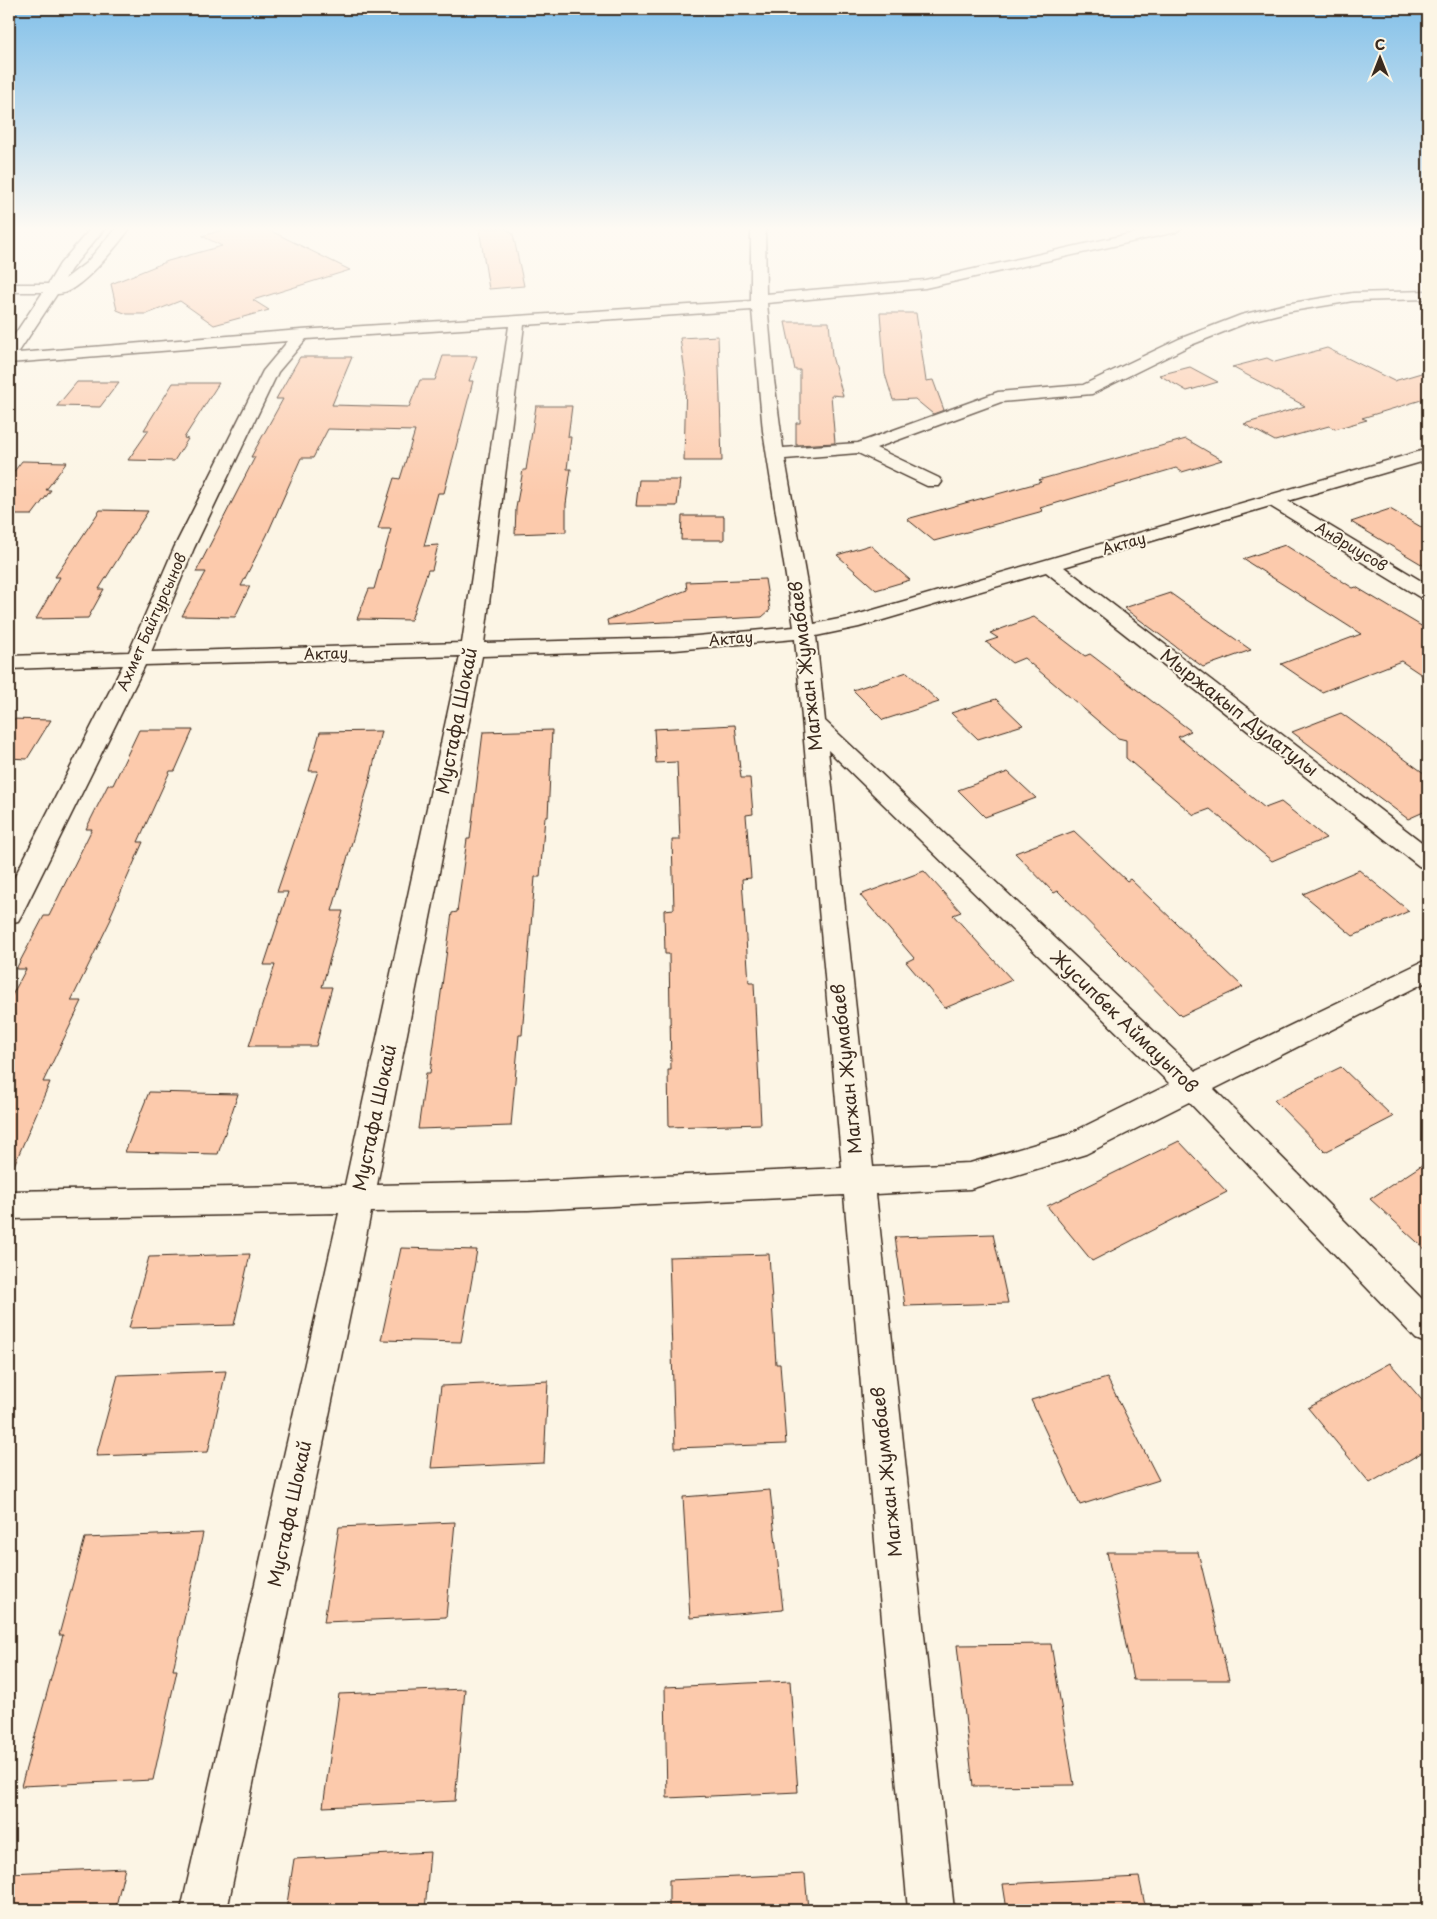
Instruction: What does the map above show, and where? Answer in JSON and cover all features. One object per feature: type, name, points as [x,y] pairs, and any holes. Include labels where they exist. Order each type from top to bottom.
[{"type":"street","points":[[9,354],[34,318]]},
{"type":"street","points":[[9,358],[549,318]]},
{"type":"street","name":"Магжан Жумабаев","points":[[759,318],[776,454],[805,632],[931,1910]]},
{"type":"street","points":[[776,454],[861,448],[998,397],[1086,390],[1185,342],[1248,318]]},
{"type":"street","name":"Мустафа Шокай","points":[[204,1910],[358,1199],[472,650],[516,320]]},
{"type":"street","name":"Ахмет Байтурсынов","points":[[9,914],[137,659],[184,548],[271,371],[302,335]]},
{"type":"street","points":[[861,448],[933,482]]},
{"type":"street","name":"Актау","points":[[9,662],[675,644],[805,632],[852,623],[1428,454]]},
{"type":"street","name":"Андриусов","points":[[1273,500],[1428,594]]},
{"type":"street","name":"Мыржакып Дулатулы","points":[[1050,566],[1428,860]]},
{"type":"street","name":"Жусипбек Аймауытов","points":[[814,723],[1192,1086],[1428,1328]]},
{"type":"street","points":[[9,1205],[528,1196],[970,1176],[1075,1145],[1428,969]]},
{"type":"building","points":[[203,318],[241,318],[214,325]]},
{"type":"building","points":[[880,318],[917,318],[926,381],[933,380],[944,410],[933,414],[915,399],[893,400],[885,374]]},
{"type":"building","points":[[785,322],[829,322],[832,356],[843,396],[831,395],[835,443],[796,445],[796,423],[800,423],[800,370],[795,370]]},
{"type":"building","points":[[718,336],[722,461],[684,461],[686,379],[680,338]]},
{"type":"building","points":[[1327,348],[1394,381],[1428,371],[1428,398],[1362,418],[1367,420],[1335,429],[1329,426],[1275,441],[1244,424],[1305,406],[1232,367],[1267,358],[1275,362]]},
{"type":"building","points":[[443,356],[477,356],[469,381],[473,381],[444,493],[438,493],[424,546],[438,545],[432,570],[428,570],[411,620],[357,619],[369,589],[374,589],[391,529],[378,529],[394,478],[400,479],[415,431],[328,429],[313,458],[301,458],[267,535],[241,586],[250,586],[235,617],[182,616],[206,572],[196,572],[255,457],[251,457],[283,399],[276,399],[300,357],[352,357],[332,405],[409,407],[420,380],[435,380]]},
{"type":"building","points":[[1190,367],[1218,382],[1187,391],[1159,375]]},
{"type":"building","points":[[77,382],[119,382],[100,407],[57,406]]},
{"type":"building","points":[[173,383],[219,383],[184,438],[188,439],[174,461],[128,460],[149,430],[144,430]]},
{"type":"building","points":[[536,406],[572,406],[568,437],[571,437],[567,469],[571,469],[566,504],[566,532],[515,534],[516,508],[523,470],[526,470]]},
{"type":"building","points":[[1186,439],[1222,460],[1182,472],[1176,468],[1040,508],[1043,511],[934,541],[907,519],[1041,482],[1038,480]]},
{"type":"building","points":[[22,461],[67,462],[46,490],[51,490],[32,515],[9,515],[9,478]]},
{"type":"building","points":[[639,480],[680,480],[677,506],[636,506]]},
{"type":"building","points":[[1390,509],[1428,531],[1428,568],[1351,522]]},
{"type":"building","points":[[100,510],[148,511],[99,589],[104,589],[88,618],[36,619],[60,577],[55,577]]},
{"type":"building","points":[[682,516],[724,516],[724,540],[681,540]]},
{"type":"building","points":[[870,545],[910,580],[876,590],[837,555]]},
{"type":"building","points":[[1285,545],[1353,588],[1356,587],[1428,630],[1428,679],[1401,661],[1322,692],[1281,664],[1361,634],[1243,559]]},
{"type":"building","points":[[765,579],[770,610],[762,617],[608,625],[607,620],[687,590],[686,582]]},
{"type":"building","points":[[1170,593],[1251,650],[1203,667],[1124,608]]},
{"type":"building","points":[[1034,617],[1085,656],[1090,654],[1191,731],[1178,737],[1265,808],[1281,802],[1326,838],[1272,861],[1210,809],[1194,815],[1126,758],[1126,740],[1118,738],[1024,658],[1012,663],[986,642],[998,638],[990,633]]},
{"type":"building","points":[[907,672],[939,702],[883,720],[853,690]]},
{"type":"building","points":[[996,699],[1023,725],[978,739],[951,713]]},
{"type":"building","points":[[1341,713],[1428,776],[1428,810],[1408,819],[1292,732]]},
{"type":"building","points":[[9,719],[51,720],[27,759],[9,758]]},
{"type":"building","points":[[735,725],[741,778],[750,778],[753,814],[746,815],[751,878],[742,879],[749,983],[754,983],[761,1124],[669,1127],[668,1070],[671,1070],[669,954],[665,954],[664,910],[674,909],[672,840],[680,840],[677,762],[656,763],[654,729]]},
{"type":"building","points":[[139,730],[193,730],[175,771],[170,771],[138,842],[143,842],[110,917],[112,917],[71,1001],[82,1001],[43,1082],[50,1082],[9,1177],[9,1001],[26,969],[16,969],[44,916],[49,916],[92,829],[86,829],[108,785],[113,785]]},
{"type":"building","points":[[552,730],[548,817],[545,817],[540,877],[535,877],[522,1035],[519,1035],[511,1126],[418,1129],[426,1073],[430,1073],[452,913],[457,912],[467,839],[470,839],[483,732]]},
{"type":"building","points":[[381,731],[370,780],[332,911],[343,911],[322,987],[332,987],[316,1046],[249,1046],[275,965],[264,965],[288,892],[277,892],[318,771],[309,771],[320,732]]},
{"type":"building","points":[[1008,772],[1036,798],[985,817],[958,790]]},
{"type":"building","points":[[1074,831],[1127,881],[1130,879],[1243,987],[1181,1016],[1058,891],[1054,893],[1015,853]]},
{"type":"building","points":[[1359,870],[1409,911],[1353,936],[1303,894]]},
{"type":"building","points":[[924,871],[961,912],[953,915],[1012,980],[945,1008],[906,962],[914,958],[860,895]]},
{"type":"building","points":[[1341,1067],[1393,1117],[1325,1152],[1274,1100]]},
{"type":"building","points":[[149,1092],[238,1094],[218,1154],[125,1152]]},
{"type":"building","points":[[1179,1141],[1227,1192],[1092,1261],[1047,1206]]},
{"type":"building","points":[[1428,1161],[1428,1252],[1370,1199]]},
{"type":"building","points":[[993,1234],[1008,1303],[905,1306],[895,1237]]},
{"type":"building","points":[[401,1248],[477,1250],[461,1342],[381,1340]]},
{"type":"building","points":[[250,1254],[234,1325],[129,1328],[149,1257]]},
{"type":"building","points":[[769,1254],[776,1364],[780,1364],[786,1444],[675,1448],[669,1257]]},
{"type":"building","points":[[1390,1363],[1428,1407],[1428,1449],[1370,1483],[1308,1408]]},
{"type":"building","points":[[226,1371],[208,1452],[96,1456],[118,1375]]},
{"type":"building","points":[[1107,1378],[1159,1480],[1080,1505],[1031,1400]]},
{"type":"building","points":[[548,1381],[544,1463],[431,1468],[441,1386]]},
{"type":"building","points":[[770,1490],[783,1610],[690,1618],[683,1497]]},
{"type":"building","points":[[455,1522],[446,1617],[324,1622],[339,1527]]},
{"type":"building","points":[[203,1533],[173,1670],[177,1670],[153,1780],[21,1786],[63,1635],[59,1635],[85,1538]]},
{"type":"building","points":[[1107,1552],[1198,1552],[1229,1680],[1133,1680]]},
{"type":"building","points":[[1051,1644],[1074,1785],[973,1786],[957,1645]]},
{"type":"building","points":[[790,1681],[798,1792],[667,1798],[665,1687]]},
{"type":"building","points":[[465,1689],[455,1801],[323,1807],[339,1694]]},
{"type":"building","points":[[430,1852],[425,1910],[286,1910],[294,1859]]},
{"type":"building","points":[[125,1868],[115,1910],[9,1910],[9,1873]]},
{"type":"building","points":[[805,1874],[808,1910],[669,1910],[669,1880]]},
{"type":"building","points":[[1139,1877],[1146,1910],[1007,1910],[1003,1884]]}]
